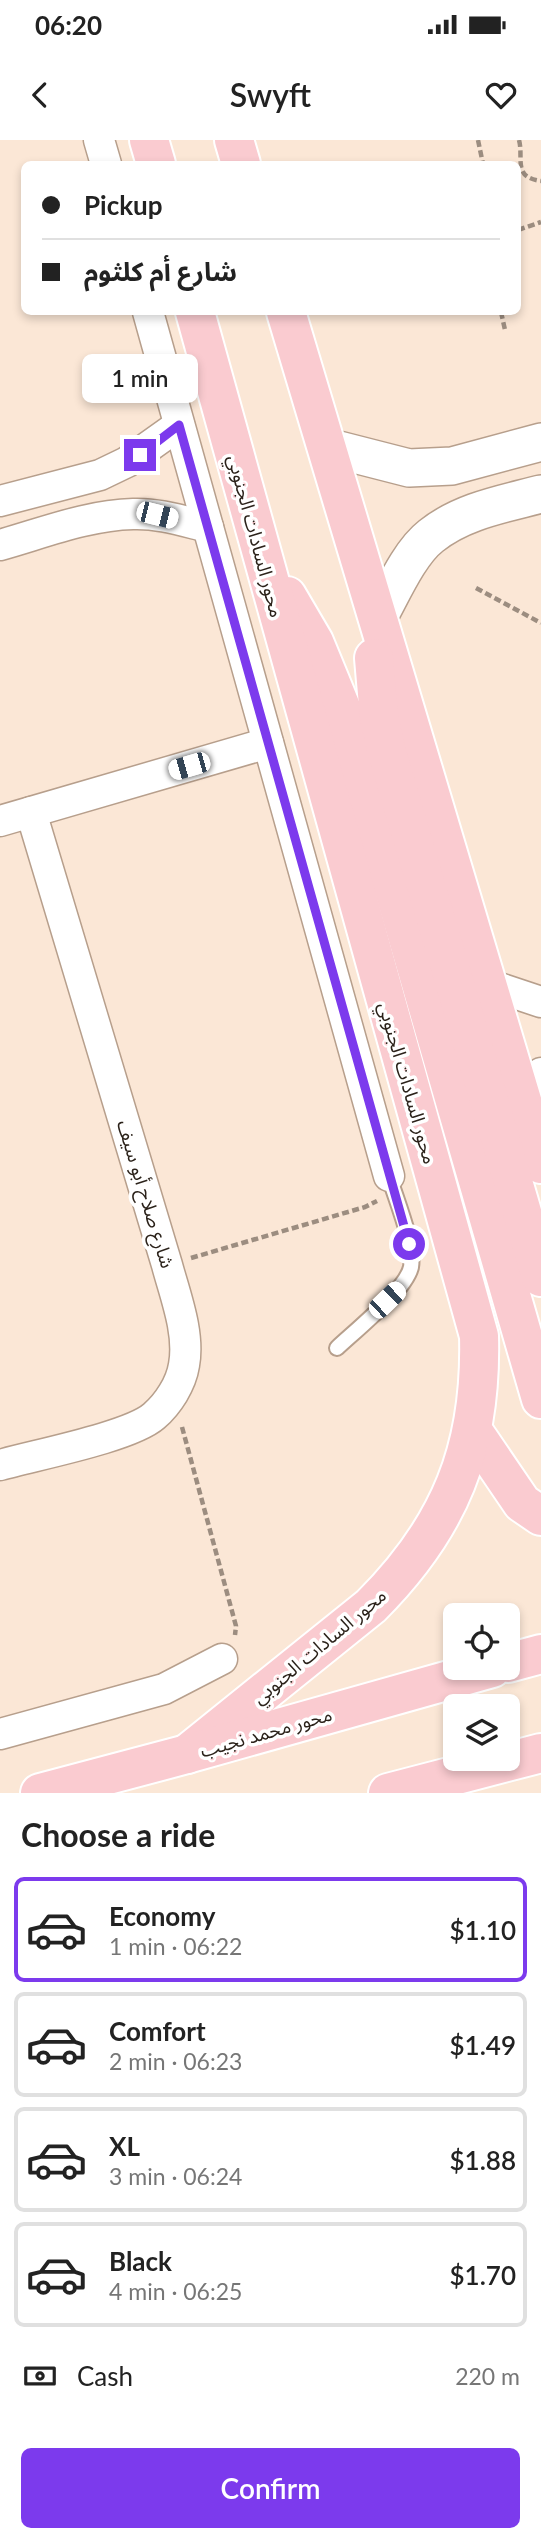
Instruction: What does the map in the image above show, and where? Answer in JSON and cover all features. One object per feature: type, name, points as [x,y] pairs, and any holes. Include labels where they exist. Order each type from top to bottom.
[{"type":"main road","points":[[149,140],[155,161]]},
{"type":"main road","points":[[234,140],[241,161]]},
{"type":"main road","name":"محور السادات الجنوبي","points":[[187,1754],[371,1606],[397,1580],[419,1552],[439,1521],[460,1472],[472,1431],[480,1368],[479,1336],[196,315]]},
{"type":"main road","points":[[287,315],[487,984],[531,1086],[541,1164]]},
{"type":"main road","points":[[264,563],[314,642],[342,710],[541,1399]]},
{"type":"main road","points":[[378,618],[374,650],[375,684],[386,749],[541,1277]]},
{"type":"main road","points":[[472,1431],[522,1503],[541,1516]]},
{"type":"main road","points":[[520,1660],[541,1654]]},
{"type":"main road","name":"محور محمد نجيب","points":[[40,1793],[449,1680]]},
{"type":"main road","points":[[388,1793],[541,1753]]},
{"type":"street","points":[[100,140],[105,161]]},
{"type":"street","points":[[149,315],[389,1176]]},
{"type":"street","points":[[0,501],[100,475],[127,463],[179,425]]},
{"type":"street","points":[[327,447],[410,468],[452,466],[541,442]]},
{"type":"street","points":[[378,618],[411,561],[429,537],[466,514],[541,494]]},
{"type":"street","points":[[0,545],[105,516],[157,515],[208,527]]},
{"type":"street","points":[[0,821],[268,743]]},
{"type":"street","name":"شارع صلاح أبو سيف","points":[[0,1465],[126,1431],[153,1417],[173,1394],[184,1365],[184,1335],[167,1265],[31,812]]},
{"type":"street","points":[[487,984],[541,1002]]},
{"type":"street","points":[[0,1734],[164,1689],[222,1659]]},
{"type":"lane","points":[[337,1348],[403,1284],[411,1266],[409,1244],[389,1176]]},
{"type":"path","points":[[478,140],[482,161]]},
{"type":"path","points":[[519,140],[519,161]]},
{"type":"path","points":[[521,170],[532,180],[541,181]]},
{"type":"path","points":[[521,229],[541,222]]},
{"type":"path","points":[[502,315],[505,330]]},
{"type":"path","points":[[476,588],[541,624]]},
{"type":"path","points":[[167,1265],[365,1207],[376,1202],[387,1191],[389,1176]]},
{"type":"path","points":[[173,1394],[236,1626],[234,1645],[222,1659]]},
{"type":"route","points":[[140,455],[179,425],[409,1244]]}]
